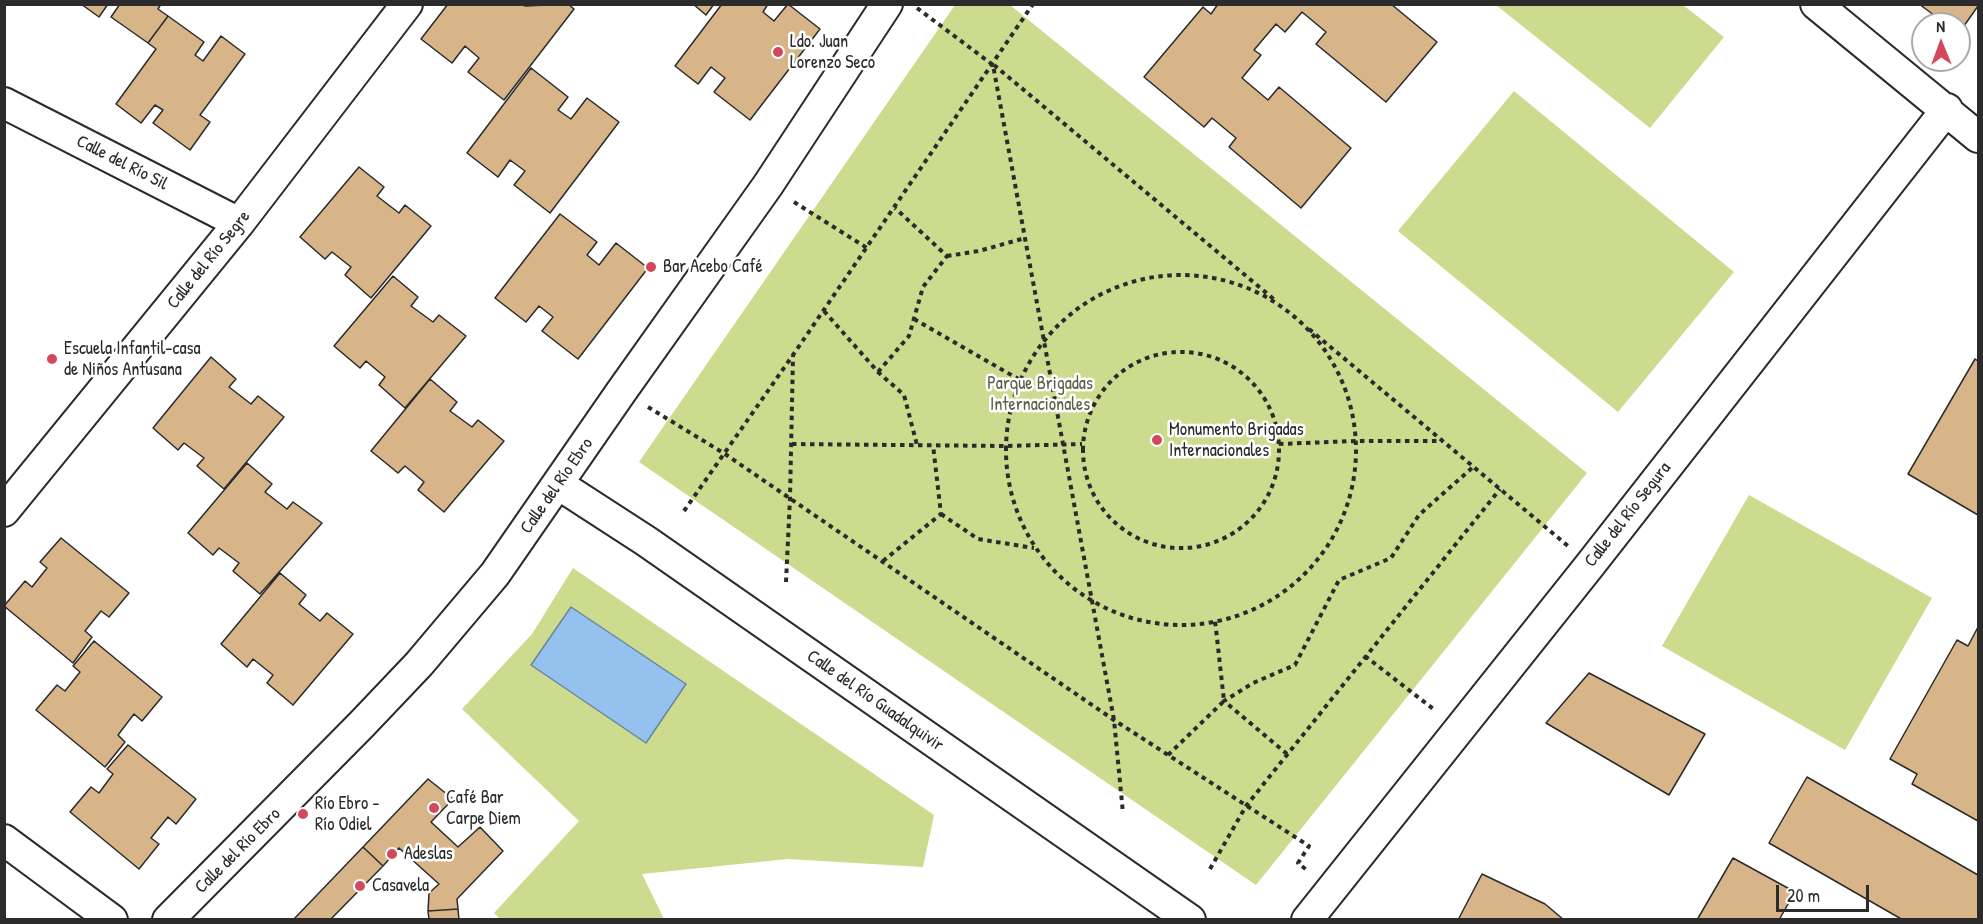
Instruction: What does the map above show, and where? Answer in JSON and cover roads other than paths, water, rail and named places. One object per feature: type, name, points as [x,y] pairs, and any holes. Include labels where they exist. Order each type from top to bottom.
[{"type":"street","name":"Calle del Río Segre","points":[[4,511],[239,223],[407,4]]},
{"type":"street","name":"Calle del Río Ebro","points":[[168,920],[419,664],[495,574],[768,185],[888,4]]},
{"type":"street","points":[[1816,4],[1978,136]]},
{"type":"street","name":"Calle del Río Sil","points":[[4,103],[239,223]]},
{"type":"street","name":"Calle del Río Segura","points":[[1308,920],[1947,109]]},
{"type":"street","name":"Calle del Río Guadalquivir","points":[[558,484],[646,541],[1190,920]]},
{"type":"street","points":[[4,840],[112,920]]},
{"type":"water","points":[[571,607],[686,684],[646,743],[531,665]]},
{"type":"place","name":"Ldo. Juan Lorenzo Seco","points":[[778,52]]},
{"type":"place","name":"Bar Acebo Café","points":[[651,267]]},
{"type":"place","name":"Escuela Infantil-casa de Niños Antusana","points":[[52,359]]},
{"type":"place","name":"Monumento Brigadas Internacionales","points":[[1157,440]]},
{"type":"place","name":"Café Bar Carpe Diem","points":[[434,808]]},
{"type":"place","name":"Río Ebro - Río Odiel","points":[[303,814]]},
{"type":"place","name":"Adeslas","points":[[392,854]]},
{"type":"place","name":"Casavela","points":[[360,886]]},
{"type":"park label","name":"Parque Brigadas Internacionales","points":[[1040,394]]}]
